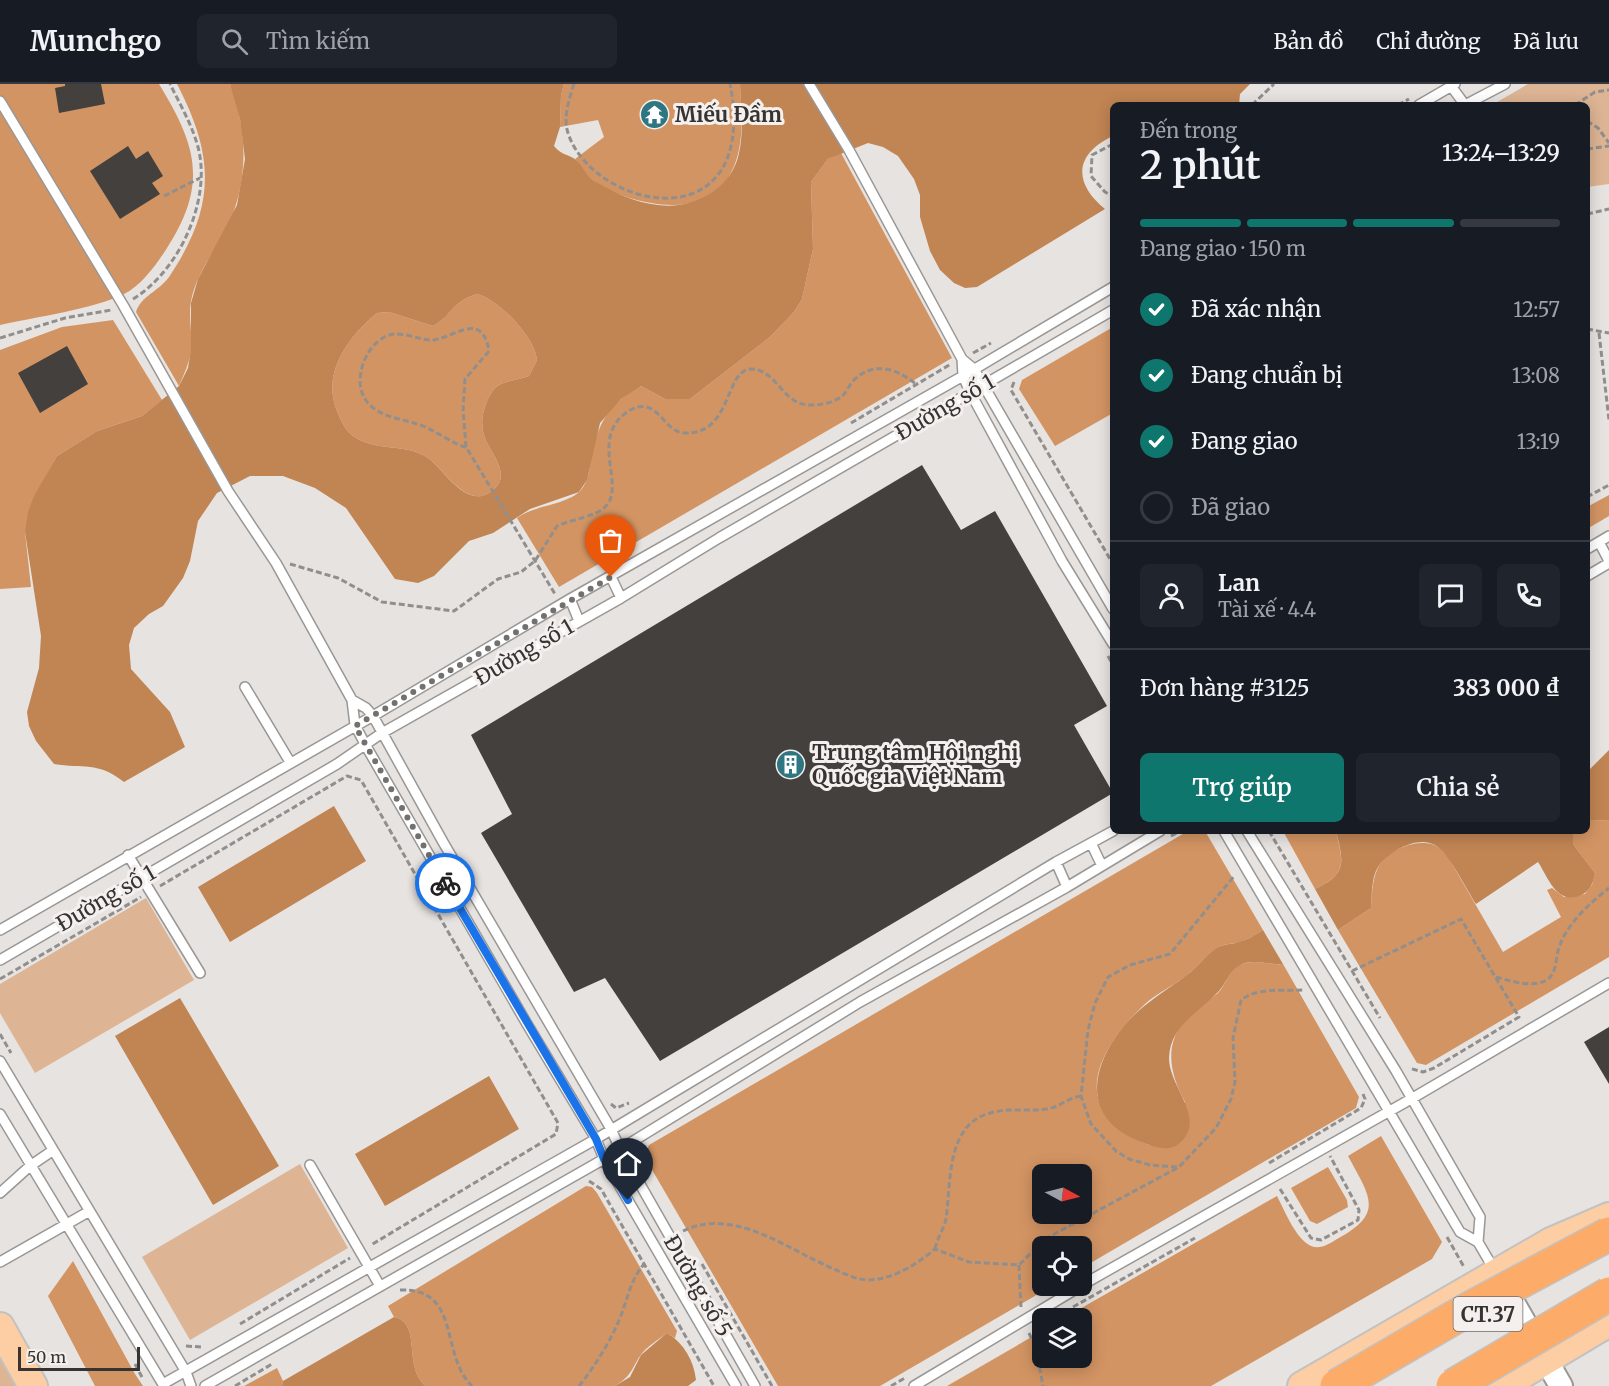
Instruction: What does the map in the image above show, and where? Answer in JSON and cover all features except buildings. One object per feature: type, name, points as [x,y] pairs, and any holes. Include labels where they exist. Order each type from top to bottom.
[{"type":"highway","points":[[1337,1386],[1467,1310],[1609,1234]]},
{"type":"highway","name":"CT.37","points":[[1367,1386],[1609,1243]]},
{"type":"highway","name":"CT.37","points":[[1453,1386],[1609,1294]]},
{"type":"highway","points":[[1483,1386],[1609,1311]]},
{"type":"main road","points":[[1302,1386],[1551,1242],[1609,1217]]},
{"type":"main road","points":[[1502,1386],[1609,1322]]},
{"type":"main road","points":[[0,1327],[33,1386]]},
{"type":"street","points":[[1496,1273],[1561,1386]]},
{"type":"lane","points":[[809,84],[849,150],[962,359],[974,369],[1110,604]]},
{"type":"lane","points":[[1471,102],[1505,84]]},
{"type":"lane","points":[[1424,102],[1453,85],[1463,102]]},
{"type":"lane","points":[[0,101],[123,304],[228,491],[276,563],[351,700],[355,726]]},
{"type":"lane","name":"Đường số 1","points":[[0,930],[374,716],[570,598],[611,577],[963,376],[1110,288]]},
{"type":"lane","name":"Đường số 1","points":[[0,960],[366,746],[382,733],[621,598],[719,538],[1110,312]]},
{"type":"lane","points":[[962,359],[963,376],[970,392],[1062,561],[1110,631]]},
{"type":"lane","points":[[849,441],[857,458]]},
{"type":"lane","points":[[811,463],[819,480]]},
{"type":"lane","points":[[707,522],[719,538]]},
{"type":"lane","points":[[1590,547],[1609,536]]},
{"type":"lane","points":[[678,539],[689,556]]},
{"type":"lane","points":[[1590,574],[1609,562],[1599,542]]},
{"type":"lane","points":[[1062,561],[1077,548]]},
{"type":"lane","points":[[611,577],[621,598]]},
{"type":"lane","points":[[570,598],[579,621]]},
{"type":"lane","points":[[245,687],[290,762]]},
{"type":"lane","points":[[351,700],[366,708],[374,716]]},
{"type":"lane","name":"Đường số 5","points":[[374,716],[537,1005],[611,1129],[620,1149],[755,1386]]},
{"type":"lane","name":"Đường số 5","points":[[355,726],[596,1139],[604,1159],[736,1386]]},
{"type":"lane","points":[[0,1114],[163,1385],[596,1139],[1056,862],[1110,833]]},
{"type":"lane","points":[[205,1386],[604,1159],[860,1002],[1067,887],[1155,834]]},
{"type":"lane","points":[[1226,834],[1460,1232],[1478,1242],[1496,1273]]},
{"type":"lane","points":[[1249,834],[1396,1071],[1480,1217],[1478,1242]]},
{"type":"lane","points":[[1091,843],[1102,866]]},
{"type":"lane","points":[[128,855],[200,973]]},
{"type":"lane","points":[[1056,862],[1067,887]]},
{"type":"lane","points":[[953,924],[963,943]]},
{"type":"lane","points":[[1092,1279],[1411,1099],[1609,983]]},
{"type":"lane","points":[[0,1061],[88,1212],[186,1372],[191,1386]]},
{"type":"lane","points":[[0,1193],[30,1166],[52,1151]]},
{"type":"lane","points":[[310,1165],[380,1286]]},
{"type":"lane","points":[[0,1262],[88,1212]]},
{"type":"lane","points":[[914,1386],[1063,1296]]},
{"type":"path","points":[[0,338],[34,326],[104,312],[123,304],[146,291],[161,276],[184,243],[198,202],[199,149],[192,127],[170,84]]},
{"type":"path","points":[[574,84],[567,111],[567,131],[591,171],[619,188],[651,196],[676,198],[689,195],[704,186],[717,177],[724,165],[733,133],[735,115],[730,84]]},
{"type":"path","points":[[1255,102],[1274,84]]},
{"type":"path","points":[[1580,102],[1595,92],[1609,90]]},
{"type":"path","points":[[1590,123],[1598,128],[1609,144],[1590,148]]},
{"type":"path","points":[[1110,146],[1092,155],[1091,176],[1110,194]]},
{"type":"path","points":[[164,196],[200,178]]},
{"type":"path","points":[[1590,213],[1609,209]]},
{"type":"path","points":[[466,447],[428,428],[382,414],[364,398],[361,374],[371,348],[380,339],[397,333],[432,340],[466,328],[474,329],[482,335],[489,351],[465,379],[463,410],[466,447],[556,596]]},
{"type":"path","points":[[1590,330],[1609,333]]},
{"type":"path","points":[[1599,333],[1609,420]]},
{"type":"path","points":[[276,563],[330,574],[382,602],[453,611],[468,603],[498,579],[520,572],[535,561],[557,526],[595,513],[609,503],[612,491],[608,444],[612,430],[632,410],[644,407],[653,410],[675,432],[687,434],[700,431],[717,420],[729,399],[735,379],[741,372],[751,369],[766,372],[789,399],[802,404],[831,402],[843,396],[856,377],[879,368],[900,372],[916,385]]},
{"type":"path","points":[[1016,377],[1011,390],[1110,559]]},
{"type":"path","points":[[1590,495],[1609,485]]},
{"type":"path","points":[[0,979],[347,776],[361,780],[558,1124],[556,1134],[231,1329]]},
{"type":"path","points":[[1169,838],[1175,834]]},
{"type":"path","points":[[1271,834],[1381,1020]]},
{"type":"path","points":[[1230,866],[1240,885]]},
{"type":"path","points":[[1179,1167],[1139,1163],[1116,1151],[1091,1124],[1081,1096],[1088,1030],[1095,1003],[1108,977],[1124,967],[1170,954],[1235,875]]},
{"type":"path","points":[[1495,977],[1525,984],[1546,980],[1552,974],[1560,945],[1567,933],[1597,897],[1609,888]]},
{"type":"path","points":[[1352,971],[1461,919],[1519,1017],[1434,1068],[1423,1072],[1410,1069],[1404,1059]]},
{"type":"path","points":[[1298,980],[1309,999]]},
{"type":"path","points":[[1029,1305],[1021,1310],[1019,1265],[1045,1239],[1179,1167],[1216,1128],[1231,1099],[1235,1082],[1233,1038],[1241,1000],[1250,993],[1260,990],[1303,990]]},
{"type":"path","points":[[1261,1167],[1361,1108],[1365,1099],[1361,1090]]},
{"type":"path","points":[[678,1222],[683,1232],[703,1223],[734,1224],[858,1279],[890,1277],[921,1261],[935,1249],[946,1219],[951,1172],[958,1142],[968,1125],[996,1111],[1044,1109],[1081,1096]]},
{"type":"path","points":[[604,1098],[616,1108],[639,1097]]},
{"type":"path","points":[[1322,1165],[1341,1154]]},
{"type":"path","points":[[1270,1195],[1280,1189],[1311,1238],[1321,1240],[1358,1220],[1359,1210],[1332,1159]]},
{"type":"path","points":[[585,1181],[592,1181],[601,1189],[714,1386]]},
{"type":"path","points":[[1444,1233],[1464,1267]]},
{"type":"path","points":[[1073,1308],[1198,1236]]},
{"type":"path","points":[[935,1249],[969,1262],[1019,1265]]},
{"type":"path","points":[[701,1262],[772,1386]]},
{"type":"path","points":[[579,1386],[608,1343],[635,1274],[645,1263]]},
{"type":"path","points":[[411,1284],[399,1290],[419,1291],[446,1314],[456,1363],[472,1386]]},
{"type":"path","points":[[1029,1333],[1036,1348],[1043,1386]]},
{"type":"path","points":[[180,1342],[188,1347],[202,1347]]},
{"type":"path","points":[[235,1386],[276,1362]]},
{"type":"shaded area","points":[[0,84],[159,84],[172,106],[189,146],[193,165],[193,184],[180,225],[167,248],[148,274],[131,290],[97,304],[0,325]]},
{"type":"shaded area","points":[[177,84],[230,84],[241,122],[243,141],[242,179],[232,217],[193,292],[190,307],[191,351],[179,386],[136,312],[138,306],[169,277],[195,228],[202,204],[205,182],[204,159],[189,110]]},
{"type":"shaded area","points":[[230,84],[564,84],[561,95],[560,127],[554,146],[560,152],[576,160],[591,179],[609,189],[641,202],[671,206],[697,200],[709,194],[720,187],[735,166],[741,136],[740,84],[1250,84],[1240,94],[1239,102],[1110,102],[1110,138],[1091,151],[1082,169],[1087,189],[1105,209],[977,287],[965,288],[954,283],[940,270],[930,251],[920,217],[920,195],[914,179],[898,156],[883,147],[868,143],[828,159],[811,182],[813,249],[802,299],[794,312],[770,337],[690,399],[665,399],[641,386],[621,399],[600,423],[587,480],[579,492],[530,509],[493,533],[469,541],[434,576],[418,583],[395,579],[346,508],[315,488],[283,476],[250,476],[217,493],[198,521],[190,561],[183,578],[163,606],[149,614],[134,628],[129,645],[131,669],[170,712],[185,747],[124,782],[115,775],[98,768],[54,764],[36,741],[29,726],[27,712],[39,668],[41,636],[25,532],[28,512],[34,496],[57,456],[97,431],[142,416],[179,386],[188,368],[191,349],[191,303],[198,279],[237,205],[245,159],[240,119]],"holes":[[[477,294],[495,303],[523,330],[535,351],[537,360],[529,376],[499,385],[487,401],[482,423],[487,442],[501,472],[496,487],[487,494],[471,495],[455,485],[428,458],[412,451],[366,443],[350,434],[337,411],[333,397],[335,369],[348,344],[367,322],[377,313],[389,312],[433,326],[461,301]]]},
{"type":"shaded area","points":[[564,84],[740,84],[741,138],[730,175],[710,196],[676,205],[639,201],[605,188],[589,178],[575,159],[604,137],[598,120],[560,127],[561,95]]},
{"type":"shaded area","points":[[1528,84],[1609,84],[1609,184],[1590,187],[1590,102],[1497,102]]},
{"type":"shaded area","points":[[841,153],[952,358],[559,587],[517,518],[532,510],[568,499],[581,490],[588,476],[601,426],[606,416],[620,400],[641,386],[665,399],[690,399],[770,337],[794,312],[802,299],[813,249],[811,182],[828,159]]},
{"type":"shaded area","points":[[477,294],[495,303],[514,320],[530,341],[537,360],[529,376],[499,385],[487,401],[482,423],[483,431],[501,472],[496,487],[487,494],[479,496],[463,491],[434,463],[420,454],[366,443],[354,437],[345,427],[333,397],[335,369],[340,356],[357,333],[377,313],[389,312],[433,326],[461,301]]},
{"type":"shaded area","points":[[113,320],[162,400],[142,416],[97,431],[57,456],[46,476],[25,532],[31,587],[0,589],[0,350],[62,327]]},
{"type":"shaded area","points":[[1110,329],[1110,415],[1055,446],[1019,389],[1022,380]]},
{"type":"shaded area","points":[[1609,495],[1609,516],[1590,527],[1590,505]]},
{"type":"shaded area","points":[[1609,750],[1609,820],[1590,821],[1590,769]]},
{"type":"shaded area","points":[[334,806],[366,861],[230,942],[198,887]]},
{"type":"shaded area","points":[[1609,820],[1609,957],[1426,1065],[1417,1063],[1338,930],[1371,908],[1374,879],[1381,863],[1394,852],[1410,845],[1426,843],[1438,847],[1448,857],[1503,952],[1561,917],[1547,890],[1552,888],[1564,897],[1585,894],[1592,885],[1595,873],[1573,844],[1572,834],[1590,834],[1590,821]]},
{"type":"shaded area","points":[[1183,834],[1207,834],[1263,930],[1243,941],[1216,949],[1186,976],[1145,1004],[1127,1023],[1102,1061],[1097,1080],[1098,1099],[1107,1116],[1123,1132],[1149,1145],[1185,1102],[1172,1067],[1171,1056],[1176,1034],[1192,1013],[1218,993],[1235,968],[1250,962],[1283,964],[1359,1097],[1356,1108],[1092,1262],[1092,1236],[1032,1236],[1032,1296],[1035,1296],[880,1386],[778,1386],[644,1156],[649,1145]]},
{"type":"shaded area","points":[[1285,834],[1337,834],[1341,859],[1338,872],[1333,878],[1315,889]]},
{"type":"shaded area","points":[[1337,834],[1573,834],[1573,844],[1595,873],[1592,884],[1586,892],[1579,896],[1564,896],[1554,888],[1538,862],[1476,904],[1443,851],[1431,843],[1414,843],[1397,850],[1383,861],[1374,876],[1371,908],[1338,930],[1315,889],[1325,884],[1338,872],[1341,851]]},
{"type":"shaded area","points":[[146,898],[194,980],[35,1073],[0,1013],[0,984]]},
{"type":"shaded area","points":[[1263,930],[1283,964],[1251,962],[1238,966],[1219,991],[1180,1028],[1171,1047],[1169,1058],[1171,1069],[1188,1112],[1190,1122],[1188,1132],[1176,1146],[1160,1148],[1122,1132],[1110,1122],[1102,1110],[1098,1097],[1097,1083],[1100,1068],[1115,1038],[1139,1011],[1187,975],[1212,952],[1221,946],[1245,940]]},
{"type":"shaded area","points":[[180,998],[279,1166],[213,1205],[115,1036]]},
{"type":"shaded area","points":[[489,1076],[519,1129],[385,1206],[355,1154]]},
{"type":"shaded area","points":[[1381,1136],[1442,1242],[1432,1259],[1211,1386],[947,1386],[1032,1337],[1032,1368],[1092,1368],[1092,1308],[1081,1308],[1277,1196],[1291,1224],[1305,1242],[1318,1247],[1331,1243],[1362,1221],[1369,1203],[1367,1193],[1348,1156]]},
{"type":"shaded area","points":[[300,1164],[348,1248],[190,1340],[142,1257]]},
{"type":"shaded area","points":[[1328,1167],[1347,1200],[1348,1207],[1317,1224],[1310,1221],[1291,1188]]},
{"type":"shaded area","points":[[586,1186],[592,1187],[597,1193],[677,1331],[675,1338],[667,1333],[652,1344],[627,1376],[615,1386],[426,1386],[419,1378],[415,1368],[408,1328],[403,1321],[394,1317],[388,1306]]},
{"type":"shaded area","points":[[73,1261],[143,1386],[95,1386],[48,1296]]},
{"type":"shaded area","points":[[394,1317],[403,1321],[408,1328],[415,1368],[419,1378],[426,1386],[282,1386],[283,1381]]},
{"type":"shaded area","points":[[667,1333],[687,1353],[696,1380],[688,1386],[615,1386],[630,1377],[641,1355]]},
{"type":"shaded area","points":[[0,1345],[18,1386],[0,1386]]},
{"type":"shaded area","points":[[277,1368],[283,1381],[282,1386],[244,1386]]},
{"type":"way so far","points":[[445,883],[355,726],[570,598],[611,577]]},
{"type":"place","name":"Miếu Đầm","points":[[654,114]]},
{"type":"place","name":"Trung tâm Hội nghị Quốc gia Việt Nam","points":[[791,764]]},
{"type":"route","points":[[445,883],[596,1139],[604,1159],[628,1200]]}]
